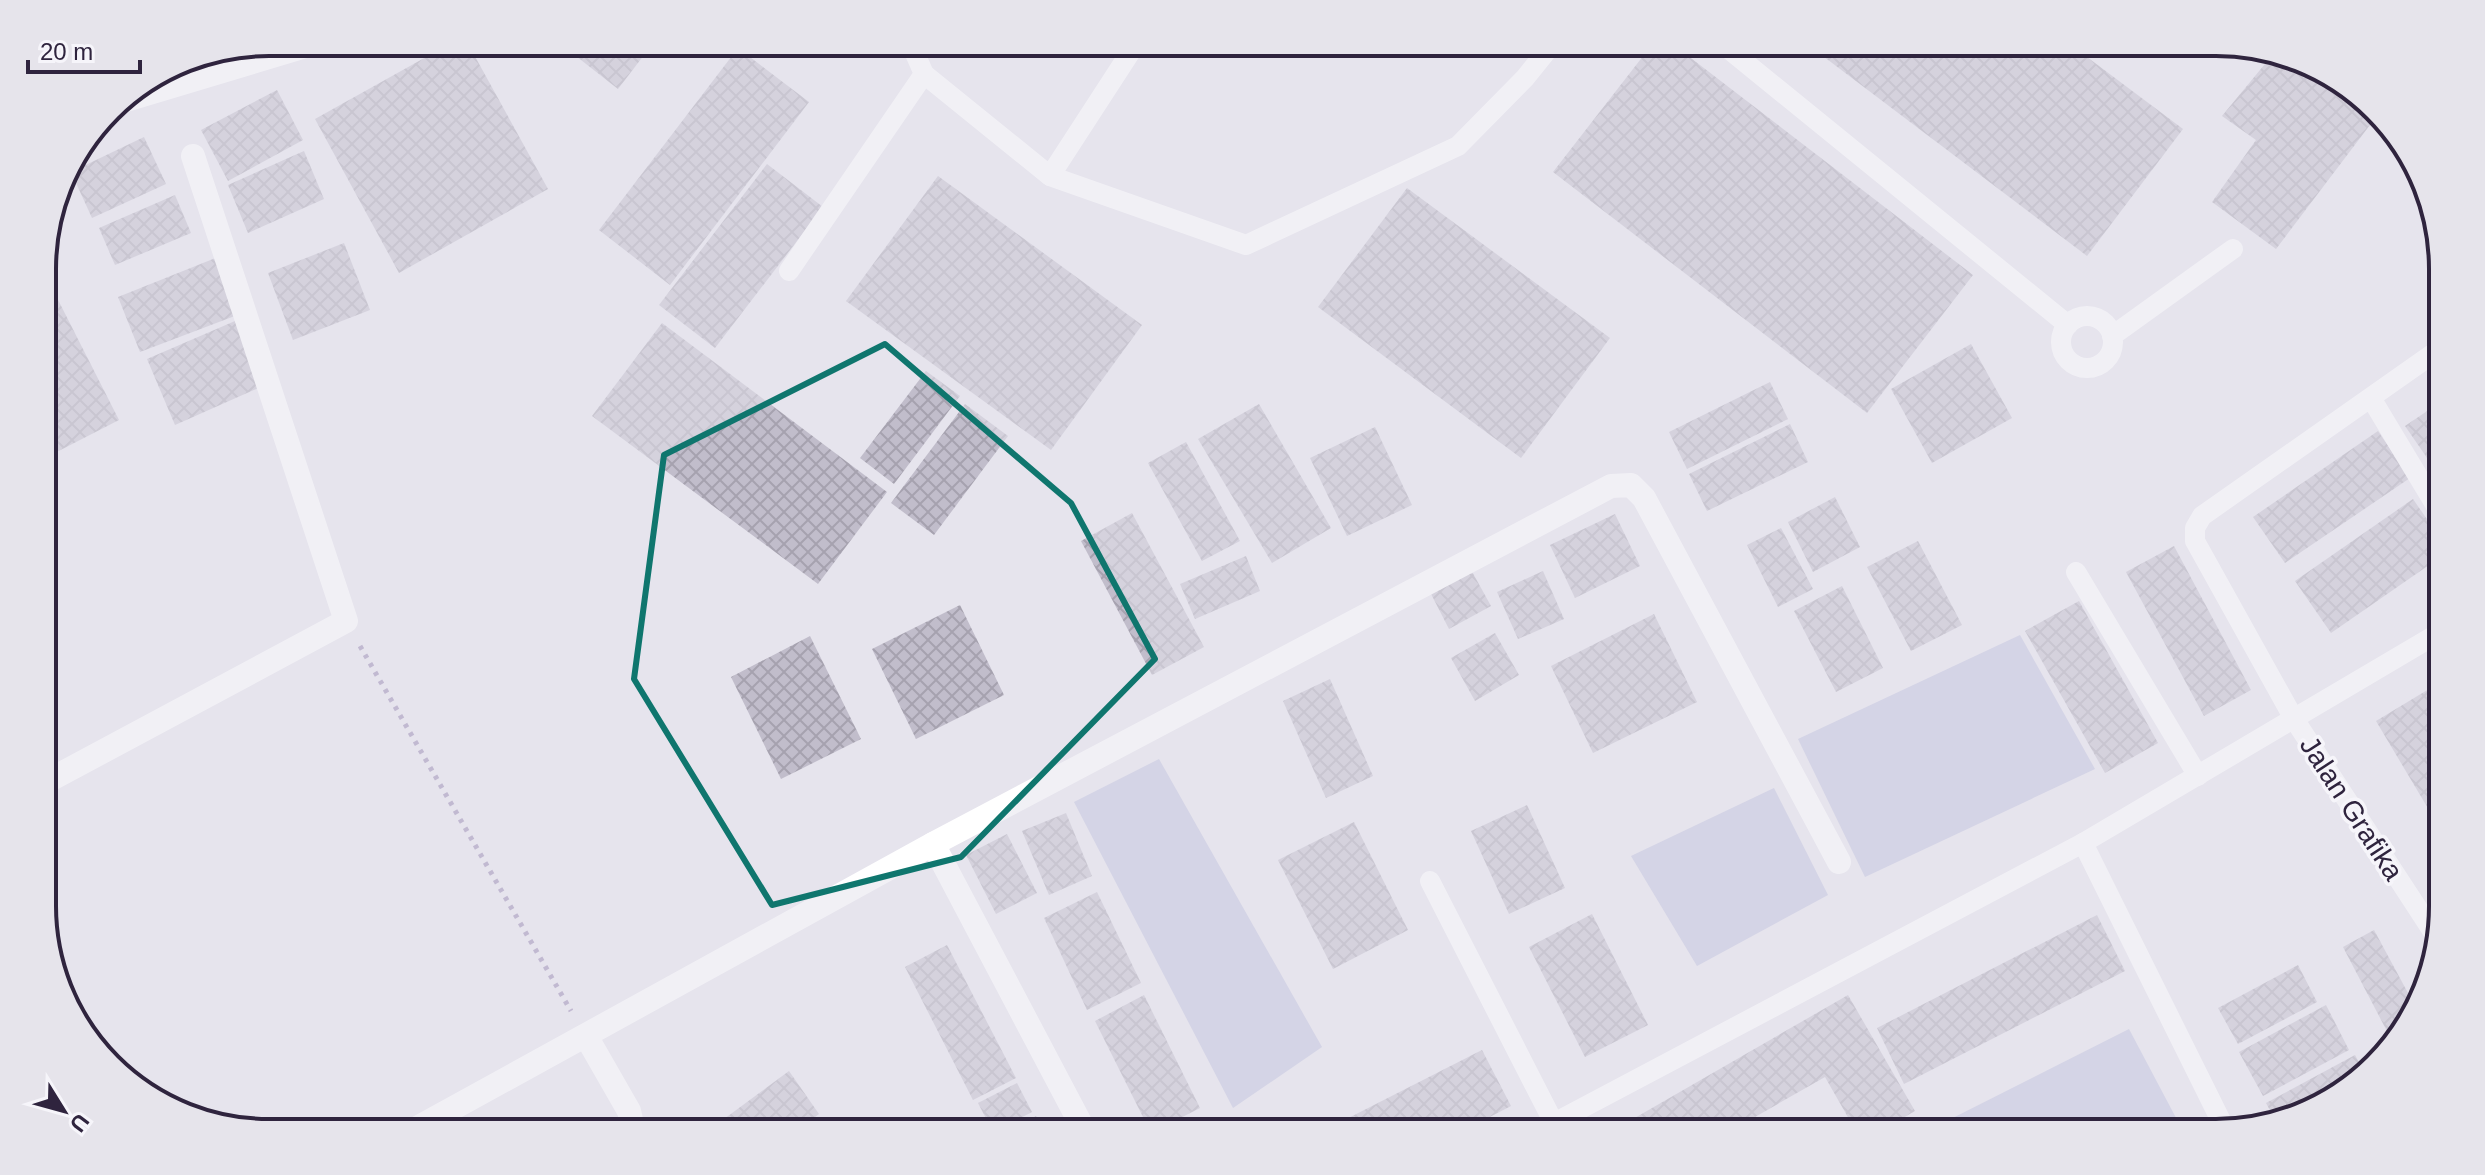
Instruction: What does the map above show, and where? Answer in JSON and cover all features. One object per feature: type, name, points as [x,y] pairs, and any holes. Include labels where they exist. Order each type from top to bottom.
[{"type":"street","points":[[56,777],[346,621],[193,156]]},
{"type":"street","points":[[434,1119],[933,844],[1611,486],[1631,485],[1644,498],[1839,862]]},
{"type":"street","points":[[933,844],[1078,1119]]},
{"type":"street","points":[[586,1036],[631,1119]]},
{"type":"lane","points":[[144,97],[279,56]]},
{"type":"lane","points":[[916,56],[924,74],[1050,176],[1246,245],[1458,146],[1543,56]]},
{"type":"lane","points":[[1050,176],[1128,56]]},
{"type":"lane","points":[[1737,56],[2068,325]]},
{"type":"lane","points":[[789,271],[924,74]]},
{"type":"lane","points":[[2112,336],[2233,249]]},
{"type":"lane","points":[[2093,317],[2102,320],[2112,336],[2113,345],[2104,362],[2086,368],[2076,366],[2063,352],[2063,333],[2075,319],[2093,317]]},
{"type":"lane","points":[[2429,357],[2371,398],[2429,494]]},
{"type":"lane","name":"Jalan Grafika","points":[[2371,398],[2202,516],[2195,528],[2195,541],[2294,719],[2428,925]]},
{"type":"lane","points":[[2076,572],[2198,776]]},
{"type":"lane","points":[[1573,1119],[2083,843],[2429,639]]},
{"type":"lane","points":[[2083,843],[2220,1119]]},
{"type":"lane","points":[[1430,881],[1551,1119]]},
{"type":"path","points":[[346,621],[570,1010]]},
{"type":"highlighted area","points":[[885,344],[1071,503],[1155,659],[961,857],[772,905],[634,679],[664,455]]},
{"type":"shaded area","points":[[2020,635],[2095,769],[1865,877],[1798,739]]},
{"type":"shaded area","points":[[1159,759],[1322,1047],[1233,1108],[1074,802]]},
{"type":"shaded area","points":[[1774,788],[1828,895],[1697,966],[1631,856]]},
{"type":"shaded area","points":[[2129,1029],[2177,1119],[1951,1119]]},
{"type":"building","points":[[428,56],[475,56],[548,189],[399,273],[315,119]]},
{"type":"building","points":[[576,56],[643,56],[618,89]]},
{"type":"building","points":[[732,56],[749,56],[809,102],[670,285],[599,230]]},
{"type":"building","points":[[1643,56],[1688,56],[1973,275],[1867,413],[1553,172]]},
{"type":"building","points":[[1823,56],[2086,56],[2183,129],[2087,256]]},
{"type":"building","points":[[2267,62],[2323,84],[2371,123],[2276,249],[2212,202],[2256,140],[2222,116]]},
{"type":"building","points":[[277,90],[303,140],[228,181],[201,130]]},
{"type":"building","points":[[144,137],[166,184],[92,218],[75,181],[83,166]]},
{"type":"building","points":[[304,151],[324,199],[248,233],[228,185]]},
{"type":"building","points":[[767,164],[823,207],[715,348],[659,305]]},
{"type":"building","points":[[938,176],[1142,325],[1051,450],[846,301]]},
{"type":"building","points":[[1407,188],[1610,338],[1521,458],[1318,307]]},
{"type":"building","points":[[175,195],[191,233],[115,265],[99,228]]},
{"type":"building","points":[[344,243],[370,310],[293,340],[268,273]]},
{"type":"building","points":[[218,257],[240,314],[140,352],[118,297]]},
{"type":"building","points":[[56,296],[119,420],[56,452]]},
{"type":"building","points":[[235,321],[263,386],[175,425],[147,359]]},
{"type":"building","points":[[662,323],[887,492],[818,584],[592,416]]},
{"type":"building","points":[[1971,344],[2012,418],[1932,463],[1891,389]]},
{"type":"building","points":[[926,371],[960,396],[894,484],[860,458]]},
{"type":"building","points":[[1770,382],[1788,419],[1687,469],[1669,432]]},
{"type":"building","points":[[965,404],[1008,436],[934,535],[891,503]]},
{"type":"building","points":[[1259,404],[1331,528],[1272,563],[1198,439]]},
{"type":"building","points":[[2429,410],[2429,461],[2405,426]]},
{"type":"building","points":[[1790,424],[1808,462],[1707,511],[1689,474]]},
{"type":"building","points":[[1375,427],[1412,505],[1347,536],[1310,458]]},
{"type":"building","points":[[2378,431],[2410,478],[2285,563],[2253,517]]},
{"type":"building","points":[[1186,442],[1240,541],[1202,561],[1148,463]]},
{"type":"building","points":[[1835,497],[1860,547],[1813,572],[1788,522]]},
{"type":"building","points":[[2413,499],[2429,522],[2429,565],[2331,633],[2295,581]]},
{"type":"building","points":[[1132,513],[1204,647],[1152,675],[1081,541]]},
{"type":"building","points":[[1615,514],[1640,566],[1575,598],[1550,545]]},
{"type":"building","points":[[1781,528],[1813,589],[1778,607],[1747,545]]},
{"type":"building","points":[[1918,541],[1962,625],[1911,651],[1867,567]]},
{"type":"building","points":[[2174,546],[2251,690],[2204,716],[2126,572]]},
{"type":"building","points":[[1246,556],[1260,591],[1195,619],[1180,584]]},
{"type":"building","points":[[1470,568],[1491,606],[1449,629],[1429,590]]},
{"type":"building","points":[[1543,571],[1564,619],[1518,639],[1497,592]]},
{"type":"building","points":[[1842,586],[1883,668],[1836,692],[1794,611]]},
{"type":"building","points":[[2079,601],[2158,743],[2105,773],[2025,631]]},
{"type":"building","points":[[960,605],[1004,695],[916,739],[872,649]]},
{"type":"building","points":[[1654,614],[1697,702],[1593,753],[1551,666]]},
{"type":"building","points":[[1495,633],[1519,675],[1475,701],[1451,658]]},
{"type":"building","points":[[810,636],[861,739],[781,779],[731,677]]},
{"type":"building","points":[[1330,679],[1373,776],[1326,798],[1283,701]]},
{"type":"building","points":[[2429,689],[2429,810],[2376,721]]},
{"type":"building","points":[[1527,805],[1565,888],[1509,914],[1471,831]]},
{"type":"building","points":[[1066,813],[1092,876],[1049,895],[1022,831]]},
{"type":"building","points":[[1354,822],[1408,930],[1333,969],[1278,860]]},
{"type":"building","points":[[1007,834],[1037,893],[996,914],[966,855]]},
{"type":"building","points":[[1097,892],[1141,983],[1087,1010],[1044,918]]},
{"type":"building","points":[[1592,914],[1648,1025],[1585,1057],[1529,947]]},
{"type":"building","points":[[2097,915],[2125,971],[1904,1084],[1877,1028]]},
{"type":"building","points":[[2374,930],[2409,995],[2387,1032],[2343,947]]},
{"type":"building","points":[[947,945],[1016,1078],[973,1100],[905,967]]},
{"type":"building","points":[[2298,965],[2317,1002],[2238,1044],[2218,1008]]},
{"type":"building","points":[[1144,995],[1200,1108],[1178,1119],[1144,1119],[1095,1021]]},
{"type":"building","points":[[1848,995],[1915,1111],[1901,1119],[1849,1119],[1825,1077],[1752,1119],[1633,1119]]},
{"type":"building","points":[[2326,1005],[2349,1050],[2263,1096],[2239,1052]]},
{"type":"building","points":[[1482,1050],[1511,1106],[1486,1119],[1346,1119]]},
{"type":"building","points":[[2355,1055],[2360,1063],[2335,1083],[2285,1108],[2271,1112],[2266,1103]]},
{"type":"building","points":[[789,1071],[819,1114],[812,1119],[724,1119]]},
{"type":"building","points":[[1017,1083],[1032,1112],[1018,1119],[986,1119],[978,1103]]}]
